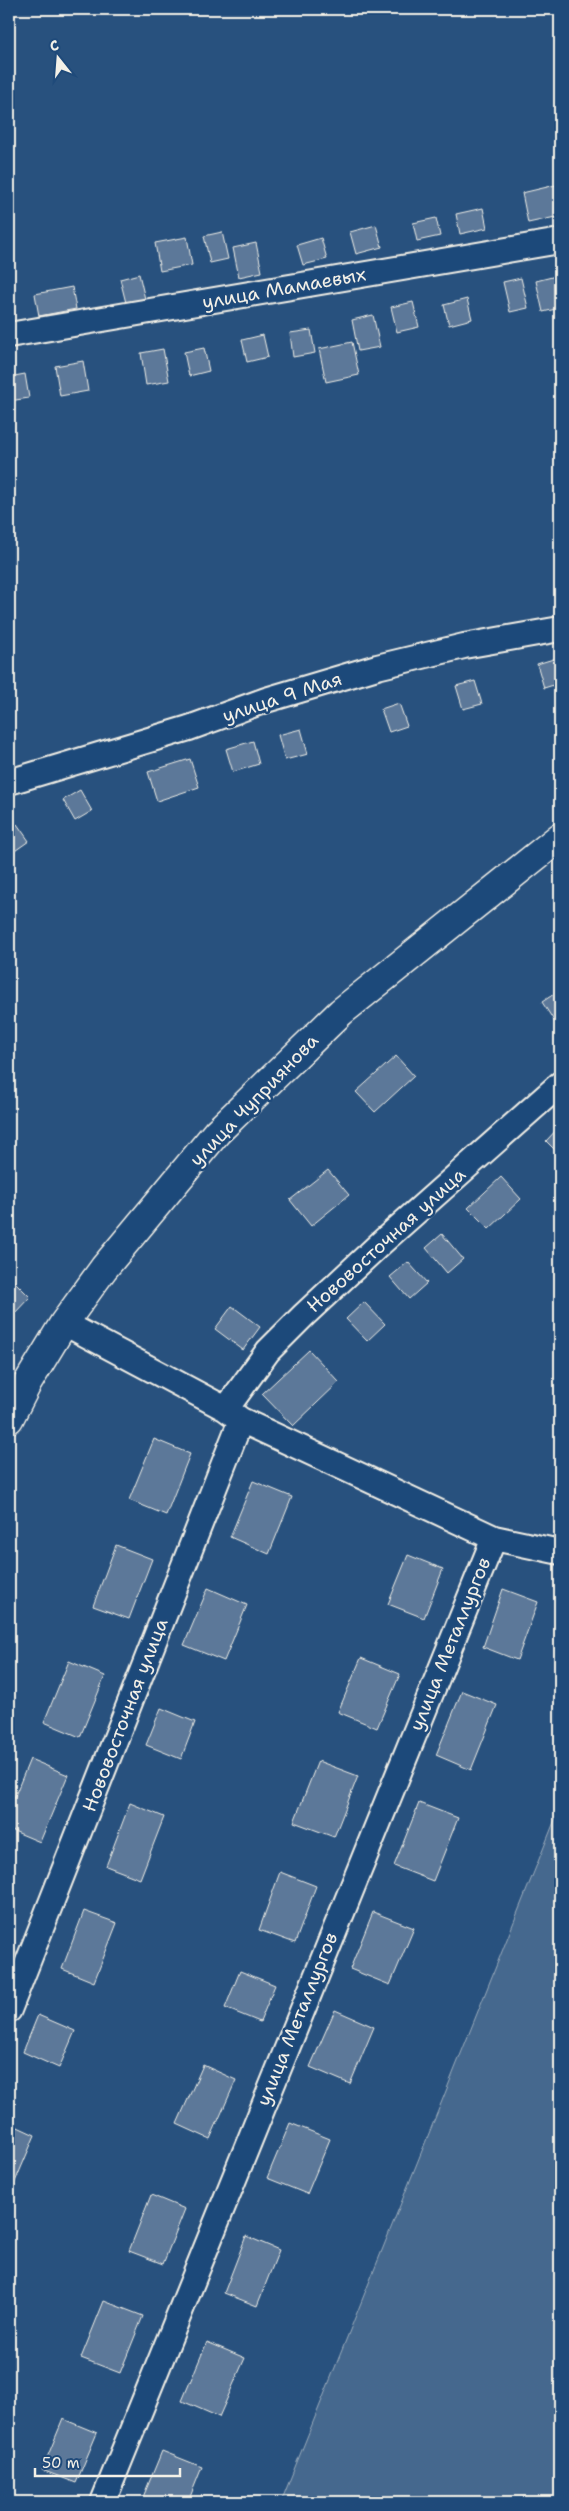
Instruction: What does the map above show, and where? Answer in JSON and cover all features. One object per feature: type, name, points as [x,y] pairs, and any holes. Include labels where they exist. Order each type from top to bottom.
[{"type":"street","name":"улица Мамаевых","points":[[9,335],[560,241]]},
{"type":"street","name":"улица 9 Мая","points":[[9,781],[189,728],[266,700],[369,669],[464,646],[560,629]]},
{"type":"street","name":"улица Чуприянова","points":[[9,1419],[26,1384],[64,1323],[104,1268],[217,1132],[342,1012],[560,837]]},
{"type":"street","name":"Нововосточная улица","points":[[9,2010],[234,1414],[268,1351],[381,1243],[560,1084]]},
{"type":"street","points":[[64,1323],[234,1414],[361,1478],[494,1538],[560,1552]]},
{"type":"street","name":"улица Металлургов","points":[[103,2502],[494,1538]]},
{"type":"shaded area","points":[[560,1807],[560,2502],[281,2502]]},
{"type":"building","points":[[560,184],[560,216],[528,223],[522,193]]},
{"type":"building","points":[[483,208],[487,228],[460,234],[456,214]]},
{"type":"building","points":[[436,218],[440,236],[417,241],[413,223]]},
{"type":"building","points":[[376,225],[382,247],[356,254],[350,232]]},
{"type":"building","points":[[222,232],[228,259],[210,263],[204,236]]},
{"type":"building","points":[[187,237],[192,265],[160,271],[155,243]]},
{"type":"building","points":[[321,238],[327,259],[303,265],[297,245]]},
{"type":"building","points":[[256,243],[262,272],[239,277],[233,248]]},
{"type":"building","points":[[139,274],[145,299],[126,303],[120,279]]},
{"type":"building","points":[[560,275],[560,308],[543,312],[536,281]]},
{"type":"building","points":[[521,278],[528,308],[510,312],[503,282]]},
{"type":"building","points":[[72,287],[76,309],[39,316],[35,294]]},
{"type":"building","points":[[467,299],[472,319],[449,325],[444,305]]},
{"type":"building","points":[[413,302],[419,327],[397,332],[391,307]]},
{"type":"building","points":[[373,315],[380,347],[358,351],[352,320]]},
{"type":"building","points":[[311,330],[315,353],[293,357],[290,333]]},
{"type":"building","points":[[263,335],[268,357],[247,362],[242,340]]},
{"type":"building","points":[[352,342],[359,375],[326,382],[319,349]]},
{"type":"building","points":[[204,348],[209,371],[189,376],[184,352]]},
{"type":"building","points":[[163,349],[169,381],[146,385],[141,353]]},
{"type":"building","points":[[83,361],[88,391],[60,396],[55,366]]},
{"type":"building","points":[[25,374],[29,398],[9,401],[9,377]]},
{"type":"building","points":[[560,657],[560,683],[544,688],[537,664]]},
{"type":"building","points":[[475,681],[482,704],[463,709],[456,686]]},
{"type":"building","points":[[399,703],[407,726],[389,732],[381,709]]},
{"type":"building","points":[[301,729],[308,754],[285,760],[278,735]]},
{"type":"building","points":[[253,741],[259,764],[233,772],[226,749]]},
{"type":"building","points":[[190,759],[199,787],[157,801],[148,772]]},
{"type":"building","points":[[80,790],[92,811],[75,821],[63,800]]},
{"type":"building","points":[[17,824],[29,841],[9,855],[9,830]]},
{"type":"building","points":[[560,990],[560,1030],[542,1002]]},
{"type":"building","points":[[396,1056],[414,1076],[375,1112],[356,1092]]},
{"type":"building","points":[[560,1126],[560,1155],[546,1141]]},
{"type":"building","points":[[328,1170],[349,1195],[311,1226],[290,1200]]},
{"type":"building","points":[[501,1177],[521,1199],[489,1229],[468,1208]]},
{"type":"building","points":[[442,1234],[463,1259],[447,1273],[426,1248]]},
{"type":"building","points":[[408,1262],[427,1283],[409,1299],[390,1277]]},
{"type":"building","points":[[9,1276],[30,1297],[13,1315],[9,1311]]},
{"type":"building","points":[[364,1302],[385,1324],[367,1341],[346,1319]]},
{"type":"building","points":[[232,1306],[260,1327],[243,1350],[215,1329]]},
{"type":"building","points":[[309,1350],[339,1382],[293,1426],[262,1394]]},
{"type":"building","points":[[154,1439],[190,1454],[166,1515],[129,1500]]},
{"type":"building","points":[[253,1481],[292,1497],[269,1554],[230,1537]]},
{"type":"building","points":[[116,1545],[152,1559],[129,1619],[93,1606]]},
{"type":"building","points":[[408,1555],[443,1569],[424,1618],[388,1604]]},
{"type":"building","points":[[208,1588],[247,1605],[224,1661],[184,1645]]},
{"type":"building","points":[[503,1589],[538,1602],[517,1660],[483,1647]]},
{"type":"building","points":[[361,1658],[400,1674],[377,1728],[338,1712]]},
{"type":"building","points":[[69,1661],[105,1676],[80,1737],[44,1722]]},
{"type":"building","points":[[462,1691],[497,1705],[471,1770],[436,1755]]},
{"type":"building","points":[[161,1708],[195,1722],[181,1759],[146,1745]]},
{"type":"building","points":[[30,1759],[68,1775],[40,1842],[9,1829],[9,1810]]},
{"type":"building","points":[[318,1761],[358,1776],[334,1837],[294,1822]]},
{"type":"building","points":[[130,1803],[164,1817],[140,1879],[106,1866]]},
{"type":"building","points":[[419,1803],[458,1818],[433,1881],[394,1866]]},
{"type":"building","points":[[280,1872],[316,1886],[295,1943],[259,1930]]},
{"type":"building","points":[[84,1911],[117,1923],[94,1982],[62,1969]]},
{"type":"building","points":[[373,1912],[414,1928],[390,1985],[350,1969]]},
{"type":"building","points":[[240,1971],[275,1985],[260,2022],[225,2008]]},
{"type":"building","points":[[335,2010],[374,2027],[350,2084],[310,2067]]},
{"type":"building","points":[[38,2015],[75,2031],[59,2068],[23,2052]]},
{"type":"building","points":[[203,2065],[236,2080],[210,2139],[177,2124]]},
{"type":"building","points":[[9,2123],[35,2135],[9,2196]]},
{"type":"building","points":[[290,2123],[330,2139],[307,2194],[267,2178]]},
{"type":"building","points":[[151,2195],[185,2209],[163,2264],[129,2251]]},
{"type":"building","points":[[246,2236],[279,2250],[257,2306],[224,2293]]},
{"type":"building","points":[[104,2301],[143,2316],[120,2373],[81,2358]]},
{"type":"building","points":[[207,2342],[245,2358],[219,2417],[182,2401]]},
{"type":"building","points":[[63,2419],[97,2433],[76,2483],[42,2470]]},
{"type":"building","points":[[162,2451],[202,2467],[188,2502],[141,2502]]}]
